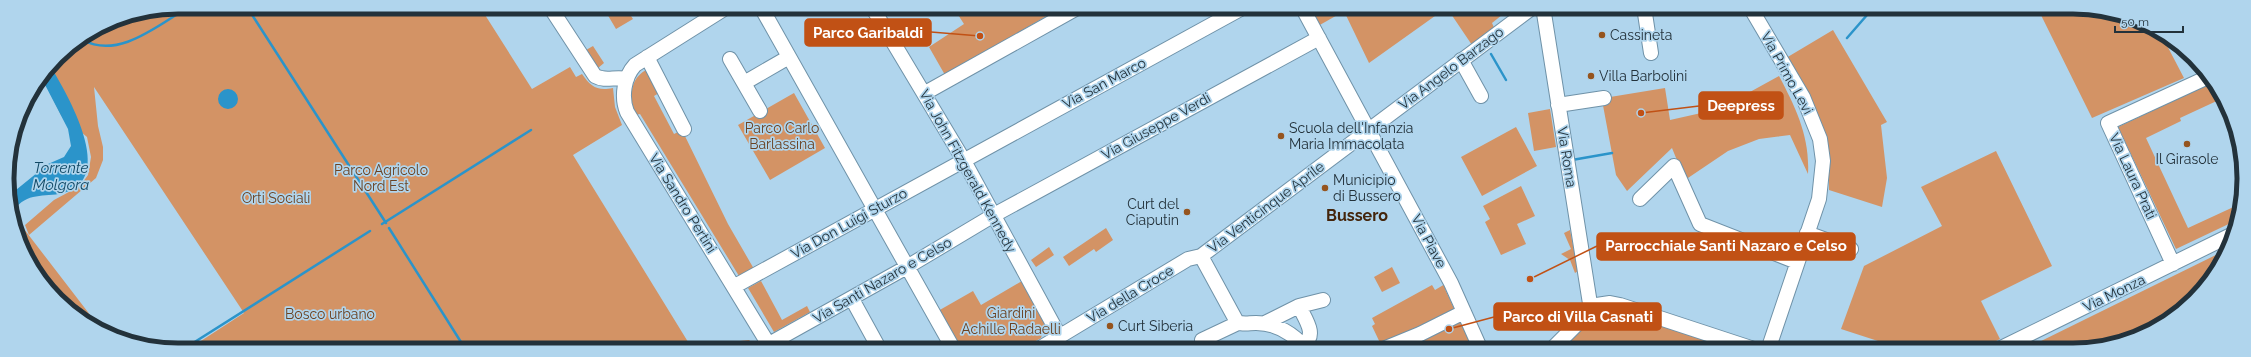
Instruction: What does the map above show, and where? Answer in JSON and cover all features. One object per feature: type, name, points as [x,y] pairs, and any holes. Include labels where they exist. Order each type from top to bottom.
[{"type":"street","points":[[555,14],[595,76],[604,80],[618,78],[627,79]]},
{"type":"street","name":"Via Sandro Pertini","points":[[715,14],[647,57],[634,67],[627,79],[623,96],[627,112],[769,343]]},
{"type":"street","points":[[765,14],[950,343]]},
{"type":"street","name":"Via John Fitzgerald Kennedy","points":[[876,14],[925,93],[963,159],[1060,337]]},
{"type":"street","points":[[925,93],[1066,14]]},
{"type":"street","name":"Via San Marco","points":[[963,159],[1231,14]]},
{"type":"street","name":"Via Piave","points":[[1308,14],[1319,38],[1370,130],[1464,312],[1478,343]]},
{"type":"street","name":"Via Angelo Barzago","points":[[1370,130],[1523,14]]},
{"type":"street","name":"Via Roma","points":[[1544,14],[1590,306]]},
{"type":"street","points":[[1645,14],[1651,53]]},
{"type":"street","name":"Via Primo Levi","points":[[1754,14],[1804,97],[1820,139],[1823,161],[1822,188],[1796,262],[1770,343]]},
{"type":"street","name":"Via Giuseppe Verdi","points":[[994,214],[1319,38]]},
{"type":"street","points":[[647,57],[684,129]]},
{"type":"street","points":[[744,83],[789,57]]},
{"type":"street","points":[[730,59],[760,111]]},
{"type":"street","points":[[1461,60],[1481,96]]},
{"type":"street","name":"Via Laura Prati","points":[[2173,264],[2108,122],[2203,78]]},
{"type":"street","points":[[1558,105],[1604,98]]},
{"type":"street","name":"Via Venticinque Aprile","points":[[1201,256],[1370,130]]},
{"type":"street","name":"Via Don Luigi Sturzo","points":[[735,286],[963,159]]},
{"type":"street","points":[[1640,199],[1674,166],[1700,224],[1796,262]]},
{"type":"street","name":"Via Santi Nazaro e Celso","points":[[778,343],[907,268],[994,214]]},
{"type":"street","points":[[1807,233],[1851,249]]},
{"type":"street","name":"Via Monza","points":[[2011,343],[2225,238]]},
{"type":"street","points":[[1201,256],[1238,323]]},
{"type":"street","name":"Via della Croce","points":[[1050,343],[1188,259],[1201,256]]},
{"type":"street","points":[[852,299],[876,343]]},
{"type":"street","points":[[1269,324],[1299,306],[1323,300]]},
{"type":"street","points":[[1558,343],[1589,313],[1590,306],[1610,303],[1736,343]]},
{"type":"street","points":[[1299,306],[1311,333],[1308,343]]},
{"type":"street","points":[[1398,343],[1464,312]]},
{"type":"street","points":[[1202,340],[1238,323],[1269,324],[1291,334],[1301,343]]},
{"type":"green space","name":"Parco Agricolo Nord Est","points":[[168,14],[484,14],[532,89],[570,67],[576,77],[582,74],[588,82],[595,87],[603,89],[613,88],[615,107],[622,125],[573,155],[689,343],[198,343],[244,313],[94,87],[98,126],[103,147],[103,160],[96,178],[29,235],[25,225],[54,200],[80,186],[88,175],[91,157],[87,137],[61,115],[45,83],[48,78],[62,62],[78,48],[96,36],[126,23],[146,17]]},
{"type":"green space","points":[[607,14],[630,14],[633,19],[616,29]]},
{"type":"green space","points":[[958,14],[1050,14],[945,75],[929,47],[964,24]]},
{"type":"green space","points":[[1317,14],[1339,14],[1318,26],[1313,16]]},
{"type":"green space","points":[[1345,14],[1438,14],[1369,63]]},
{"type":"green space","points":[[1451,14],[1503,14],[1492,23],[1496,32],[1474,48]]},
{"type":"green space","points":[[2040,14],[2094,15],[2125,23],[2145,31],[2166,43],[2184,78],[2092,118]]},
{"type":"green space","points":[[1833,30],[1887,122],[1881,125],[1887,178],[1882,207],[1829,190],[1829,156],[1819,118],[1786,58]]},
{"type":"green space","points":[[593,46],[604,63],[598,68],[586,50]]},
{"type":"green space","points":[[646,70],[659,93],[654,96],[674,134],[682,130],[728,224],[754,269],[739,276],[640,114],[636,115],[632,103],[632,90],[636,79]]},
{"type":"green space","points":[[1779,76],[1801,123],[1807,148],[1808,174],[1790,135],[1759,139],[1728,151],[1685,180],[1672,148],[1627,191],[1616,175],[1602,100],[1604,98],[1665,88],[1670,120],[1719,109]]},
{"type":"green space","points":[[2207,85],[2217,101],[2180,118],[2181,121],[2146,138],[2188,228],[2235,206],[2230,223],[2176,249],[2118,127]]},
{"type":"green space","name":"Parco Carlo Barlassina","points":[[794,93],[825,148],[770,180],[738,125]]},
{"type":"green space","points":[[1550,109],[1556,147],[1534,151],[1528,113]]},
{"type":"green space","points":[[1516,127],[1537,166],[1482,196],[1461,157]]},
{"type":"green space","points":[[1996,151],[2052,266],[1981,301],[2000,339],[1992,343],[1881,343],[1841,329],[1864,266],[1942,226],[1921,187]]},
{"type":"green space","points":[[1521,186],[1535,216],[1517,224],[1526,244],[1501,255],[1485,222],[1490,219],[1483,206]]},
{"type":"green space","points":[[21,226],[93,319],[78,309],[62,295],[48,279],[31,251]]},
{"type":"green space","points":[[1106,228],[1113,240],[1096,252],[1094,249],[1069,266],[1063,257]]},
{"type":"green space","points":[[1570,230],[1578,271],[1575,273],[1570,260],[1561,254],[1571,249],[1564,233]]},
{"type":"green space","points":[[1049,247],[1054,255],[1036,267],[1031,260]]},
{"type":"green space","points":[[2219,254],[2203,279],[2189,295],[2173,309],[2145,326],[2125,334],[2094,342],[2037,343]]},
{"type":"green space","points":[[1392,267],[1400,283],[1382,292],[1374,277]]},
{"type":"green space","points":[[761,281],[782,320],[807,306],[810,312],[774,332],[748,288]]},
{"type":"green space","name":"Giardini Achille Radaelli","points":[[1022,281],[1045,324],[1041,338],[1032,343],[955,343],[938,311],[973,291],[981,305]]},
{"type":"green space","points":[[1450,281],[1452,285],[1445,289],[1457,315],[1391,343],[1380,343],[1372,326],[1375,324],[1372,318],[1432,285],[1435,290]]},
{"type":"green space","points":[[1620,310],[1714,343],[1565,343],[1597,314]]},
{"type":"green space","points":[[1454,319],[1463,323],[1470,343],[1405,343]]},
{"type":"green space","points":[[749,340],[752,343],[737,343]]},
{"type":"water","name":"Torrente Molgora","points":[[54,72],[67,96],[84,135],[88,155],[87,172],[79,185],[63,193],[36,196],[24,200],[16,208],[14,191],[48,164],[64,157],[71,146],[68,129],[44,83]]},
{"type":"water","points":[[228,89],[235,92],[238,99],[235,106],[228,109],[221,106],[218,99],[221,92]]},
{"type":"waterway","points":[[88,42],[97,45],[111,46],[124,43],[152,30],[178,14]]},
{"type":"waterway","points":[[252,14],[386,223]]},
{"type":"waterway","points":[[1847,38],[1868,14]]},
{"type":"waterway","points":[[1491,54],[1506,80]]},
{"type":"waterway","points":[[382,224],[531,130]]},
{"type":"waterway","points":[[1572,160],[1612,153]]},
{"type":"waterway","points":[[389,228],[462,343]]},
{"type":"waterway","points":[[193,343],[370,231]]},
{"type":"place","name":"Cassineta","points":[[1602,35]]},
{"type":"place","name":"Parco Garibaldi","points":[[980,36]]},
{"type":"place","name":"Villa Barbolini","points":[[1591,76]]},
{"type":"place","name":"Deepress","points":[[1641,113]]},
{"type":"place","name":"Scuola dell'Infanzia Maria Immacolata","points":[[1281,136]]},
{"type":"place","name":"Il Girasole","points":[[2187,144]]},
{"type":"place","name":"Municipio di Bussero","points":[[1325,188]]},
{"type":"place","name":"Curt del Ciaputin","points":[[1187,212]]},
{"type":"place","name":"Parrocchiale Santi Nazaro e Celso","points":[[1530,279]]},
{"type":"place","name":"Curt Siberia","points":[[1110,326]]},
{"type":"place","name":"Parco di Villa Casnati","points":[[1449,329]]},
{"type":"district","name":"Bussero","points":[[1357,215]]},
{"type":"park label","name":"Orti Sociali","points":[[276,198]]},
{"type":"park label","name":"Bosco urbano","points":[[330,314]]}]
